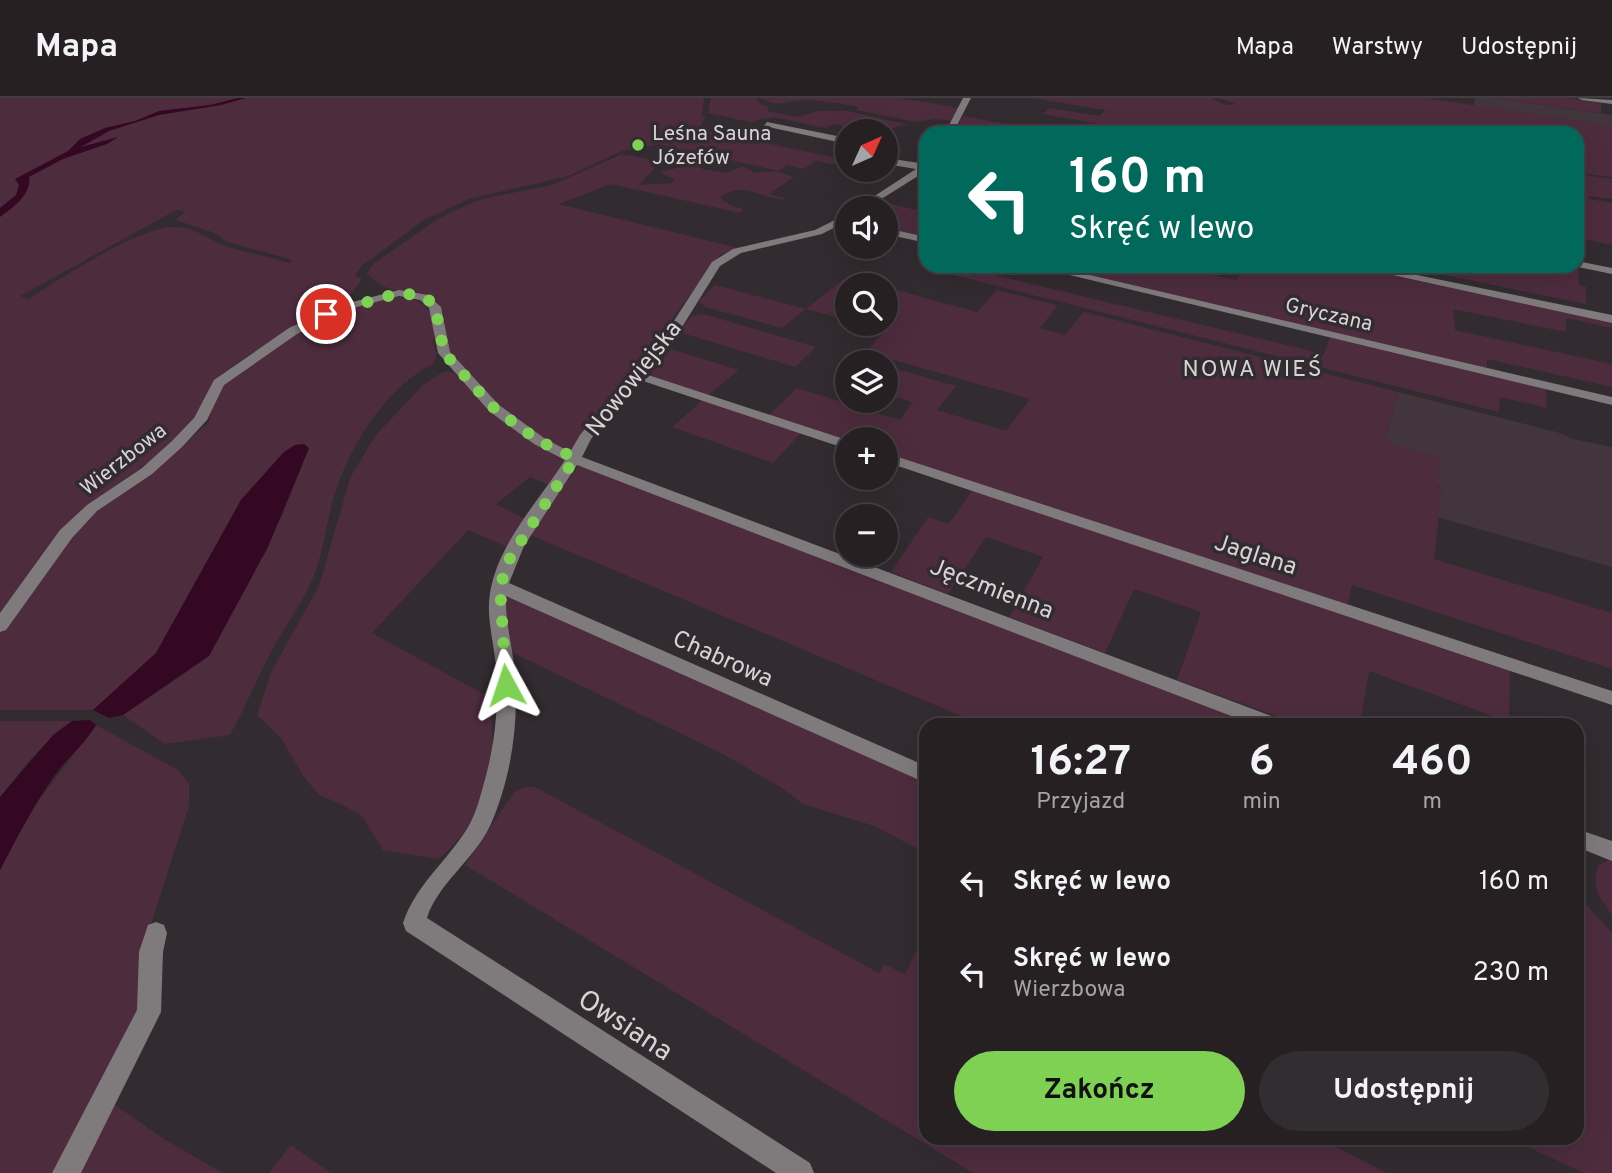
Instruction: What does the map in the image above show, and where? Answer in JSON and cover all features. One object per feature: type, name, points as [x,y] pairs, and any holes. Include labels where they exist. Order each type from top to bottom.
[{"type":"street","points":[[953,126],[967,98]]},
{"type":"street","points":[[1582,98],[1612,102]]},
{"type":"street","points":[[767,124],[835,138]]},
{"type":"street","points":[[898,163],[919,167]]},
{"type":"street","points":[[880,196],[919,171]]},
{"type":"street","name":"Nowowiejska","points":[[418,929],[414,923],[416,912],[475,834],[494,783],[508,706],[500,586],[516,546],[575,458],[585,438],[673,332],[716,264],[727,256],[757,246],[818,232],[835,224]]},
{"type":"street","points":[[898,234],[919,238]]},
{"type":"street","points":[[1584,265],[1612,271]]},
{"type":"street","name":"Gryczana","points":[[1068,273],[1612,401]]},
{"type":"street","points":[[1391,273],[1612,318]]},
{"type":"street","name":"Jęczmienna","points":[[399,293],[424,296],[435,306],[444,353],[494,408],[539,441],[575,458],[1256,718]]},
{"type":"street","name":"Wierzbowa","points":[[0,626],[66,534],[92,508],[146,471],[177,444],[200,420],[219,383],[293,331],[326,314],[399,293]]},
{"type":"street","points":[[636,375],[835,441]]},
{"type":"street","name":"Jaglana","points":[[898,461],[1612,698]]},
{"type":"street","name":"Chabrowa","points":[[500,586],[919,772]]},
{"type":"street","points":[[1584,841],[1612,851]]},
{"type":"street","name":"Owsiana","points":[[418,929],[800,1173]]},
{"type":"street","points":[[66,1173],[149,1012],[151,952],[156,933]]},
{"type":"shaded area","points":[[0,98],[704,98],[702,117],[706,116],[699,129],[835,157],[835,165],[816,161],[803,169],[787,165],[779,171],[726,159],[711,164],[701,159],[708,155],[699,153],[686,158],[676,154],[665,156],[672,148],[660,144],[622,151],[568,176],[469,199],[424,220],[363,265],[355,275],[362,279],[340,305],[268,344],[225,372],[211,387],[192,421],[179,437],[85,509],[0,615]],"holes":[[[176,210],[185,212],[175,220],[215,233],[225,241],[293,260],[289,263],[220,244],[184,228],[161,229],[101,255],[28,299],[20,296]]]},
{"type":"shaded area","points":[[246,98],[159,115],[109,131],[81,147],[118,137],[107,144],[63,159],[29,177],[25,195],[0,217],[0,208],[16,195],[19,185],[15,179],[68,151],[80,139],[159,111],[210,105]]},
{"type":"shaded area","points":[[711,98],[757,98],[760,104],[769,107],[767,111],[798,117],[817,111],[848,111],[884,119],[835,119],[835,124],[826,128],[773,117],[756,120],[754,123],[708,113]]},
{"type":"shaded area","points":[[761,98],[899,98],[959,108],[951,121],[936,119],[915,122],[832,102],[806,100],[773,103]]},
{"type":"shaded area","points":[[1032,98],[1212,98],[1224,105],[1238,104],[1218,98],[1425,98],[1612,126],[1612,177],[1584,174],[1584,126],[1110,126],[1043,114],[1049,108],[1099,116],[1105,110]]},
{"type":"shaded area","points":[[1475,98],[1612,115],[1612,126],[1474,106]]},
{"type":"shaded area","points":[[1492,98],[1567,98],[1601,103],[1601,113]]},
{"type":"shaded area","points":[[963,116],[1019,126],[976,126],[959,123]]},
{"type":"shaded area","points":[[622,154],[661,161],[639,185],[672,183],[674,179],[659,172],[695,164],[703,169],[727,173],[743,166],[755,173],[776,171],[794,177],[769,194],[785,198],[783,199],[744,190],[729,192],[719,197],[730,205],[743,209],[740,213],[611,184],[559,204],[738,248],[720,255],[633,371],[607,399],[572,453],[535,435],[518,423],[445,347],[445,322],[440,306],[432,298],[380,285],[367,273],[373,264],[436,220],[464,206],[486,198],[552,185]]},
{"type":"shaded area","points":[[1584,175],[1612,179],[1612,199],[1588,196],[1589,199],[1612,203],[1612,245],[1584,239]]},
{"type":"shaded area","points":[[898,206],[919,210],[919,237],[898,232]]},
{"type":"shaded area","points":[[945,273],[986,273],[1324,354],[1330,337],[1546,388],[1547,408],[1500,397],[1499,412]]},
{"type":"shaded area","points":[[1073,273],[1204,273],[1236,280],[1240,273],[1387,273],[1612,320],[1612,328],[1566,318],[1566,332],[1453,309],[1455,330],[1612,364],[1612,387],[1487,359],[1487,368]]},
{"type":"shaded area","points":[[1435,273],[1578,273],[1579,285],[1586,287],[1586,304]]},
{"type":"shaded area","points":[[715,285],[806,309],[782,328],[705,307],[699,301]]},
{"type":"shaded area","points":[[835,286],[835,317],[806,309]]},
{"type":"shaded area","points":[[898,290],[977,312],[997,290],[1058,305],[1040,328],[1065,335],[1084,312],[1398,392],[1385,442],[1440,457],[1437,486],[1442,488],[1434,559],[1612,613],[1612,669],[1352,585],[1347,608],[898,459],[898,427],[835,427],[835,439],[767,417],[797,388],[835,400],[835,413],[877,413],[900,420],[912,402],[898,398],[898,369],[956,386],[937,410],[1006,431],[1030,399],[898,361],[898,350],[868,350],[880,336],[898,336]]},
{"type":"shaded area","points":[[394,297],[415,300],[430,313],[437,354],[433,364],[401,386],[387,400],[352,451],[337,487],[319,562],[310,585],[270,654],[230,735],[165,744],[123,715],[209,656],[282,516],[309,448],[284,452],[241,500],[156,653],[93,710],[0,710],[0,629],[85,521],[209,422],[213,400],[225,383],[281,342],[331,313]]},
{"type":"shaded area","points":[[704,314],[816,347],[795,367],[679,332],[691,316]]},
{"type":"shaded area","points":[[671,349],[739,370],[707,396],[652,377],[651,372]]},
{"type":"shaded area","points":[[443,372],[452,372],[460,377],[568,461],[551,486],[530,477],[496,504],[529,521],[509,548],[468,530],[372,633],[491,698],[490,779],[476,812],[463,833],[438,859],[383,850],[362,816],[319,795],[304,777],[281,738],[257,715],[271,672],[319,586],[350,478],[375,436],[423,385]]},
{"type":"shaded area","points":[[1398,392],[1612,447],[1612,567],[1437,517],[1441,488],[1385,442]]},
{"type":"shaded area","points":[[703,400],[802,432],[773,463],[672,427]]},
{"type":"shaded area","points":[[304,444],[309,448],[268,547],[209,656],[123,715],[109,718],[93,710],[156,653],[241,500],[284,452],[295,445]]},
{"type":"shaded area","points":[[580,464],[835,562],[835,567],[848,567],[1213,707],[1232,718],[966,718],[528,534]]},
{"type":"shaded area","points":[[973,489],[1510,666],[1509,718],[1498,718],[1369,671],[1361,718],[1282,718],[1177,680],[1201,612],[1134,589],[1105,653],[1009,617],[1043,557],[986,537],[948,594],[891,572],[894,567],[898,567],[898,562],[928,517],[949,524]]},
{"type":"shaded area","points":[[503,590],[919,778],[919,849],[874,826],[803,804],[782,788],[721,753],[509,651]]},
{"type":"shaded area","points":[[90,720],[96,725],[47,786],[0,870],[0,797],[53,735],[72,721]]},
{"type":"shaded area","points":[[0,721],[72,721],[31,758],[0,797]]},
{"type":"shaded area","points":[[96,725],[178,770],[189,783],[189,806],[152,921],[140,982],[139,1018],[53,1173],[0,1173],[0,870],[33,808]]},
{"type":"shaded area","points":[[525,787],[535,787],[879,973],[884,964],[905,974],[919,945],[919,1140],[465,865],[514,792]]},
{"type":"shaded area","points":[[1612,861],[1612,915],[1596,886],[1599,865]]},
{"type":"shaded area","points":[[1584,903],[1612,933],[1612,1173],[1584,1173],[1523,1145],[1584,1145]]},
{"type":"shaded area","points":[[111,1102],[164,1139],[223,1173],[77,1173]]},
{"type":"shaded area","points":[[291,1145],[331,1173],[269,1173]]},
{"type":"shaded area","points":[[927,1145],[1333,1145],[1387,1173],[973,1173]]},
{"type":"place","name":"Leśna Sauna Józefów","points":[[638,145]]},
{"type":"district","name":"NOWA WIEŚ","points":[[1253,368]]},
{"type":"route","points":[[326,314],[399,293],[424,296],[435,306],[439,317],[444,353],[494,408],[539,441],[559,453],[575,458],[523,535],[510,558],[500,586],[498,594],[506,685]]}]
